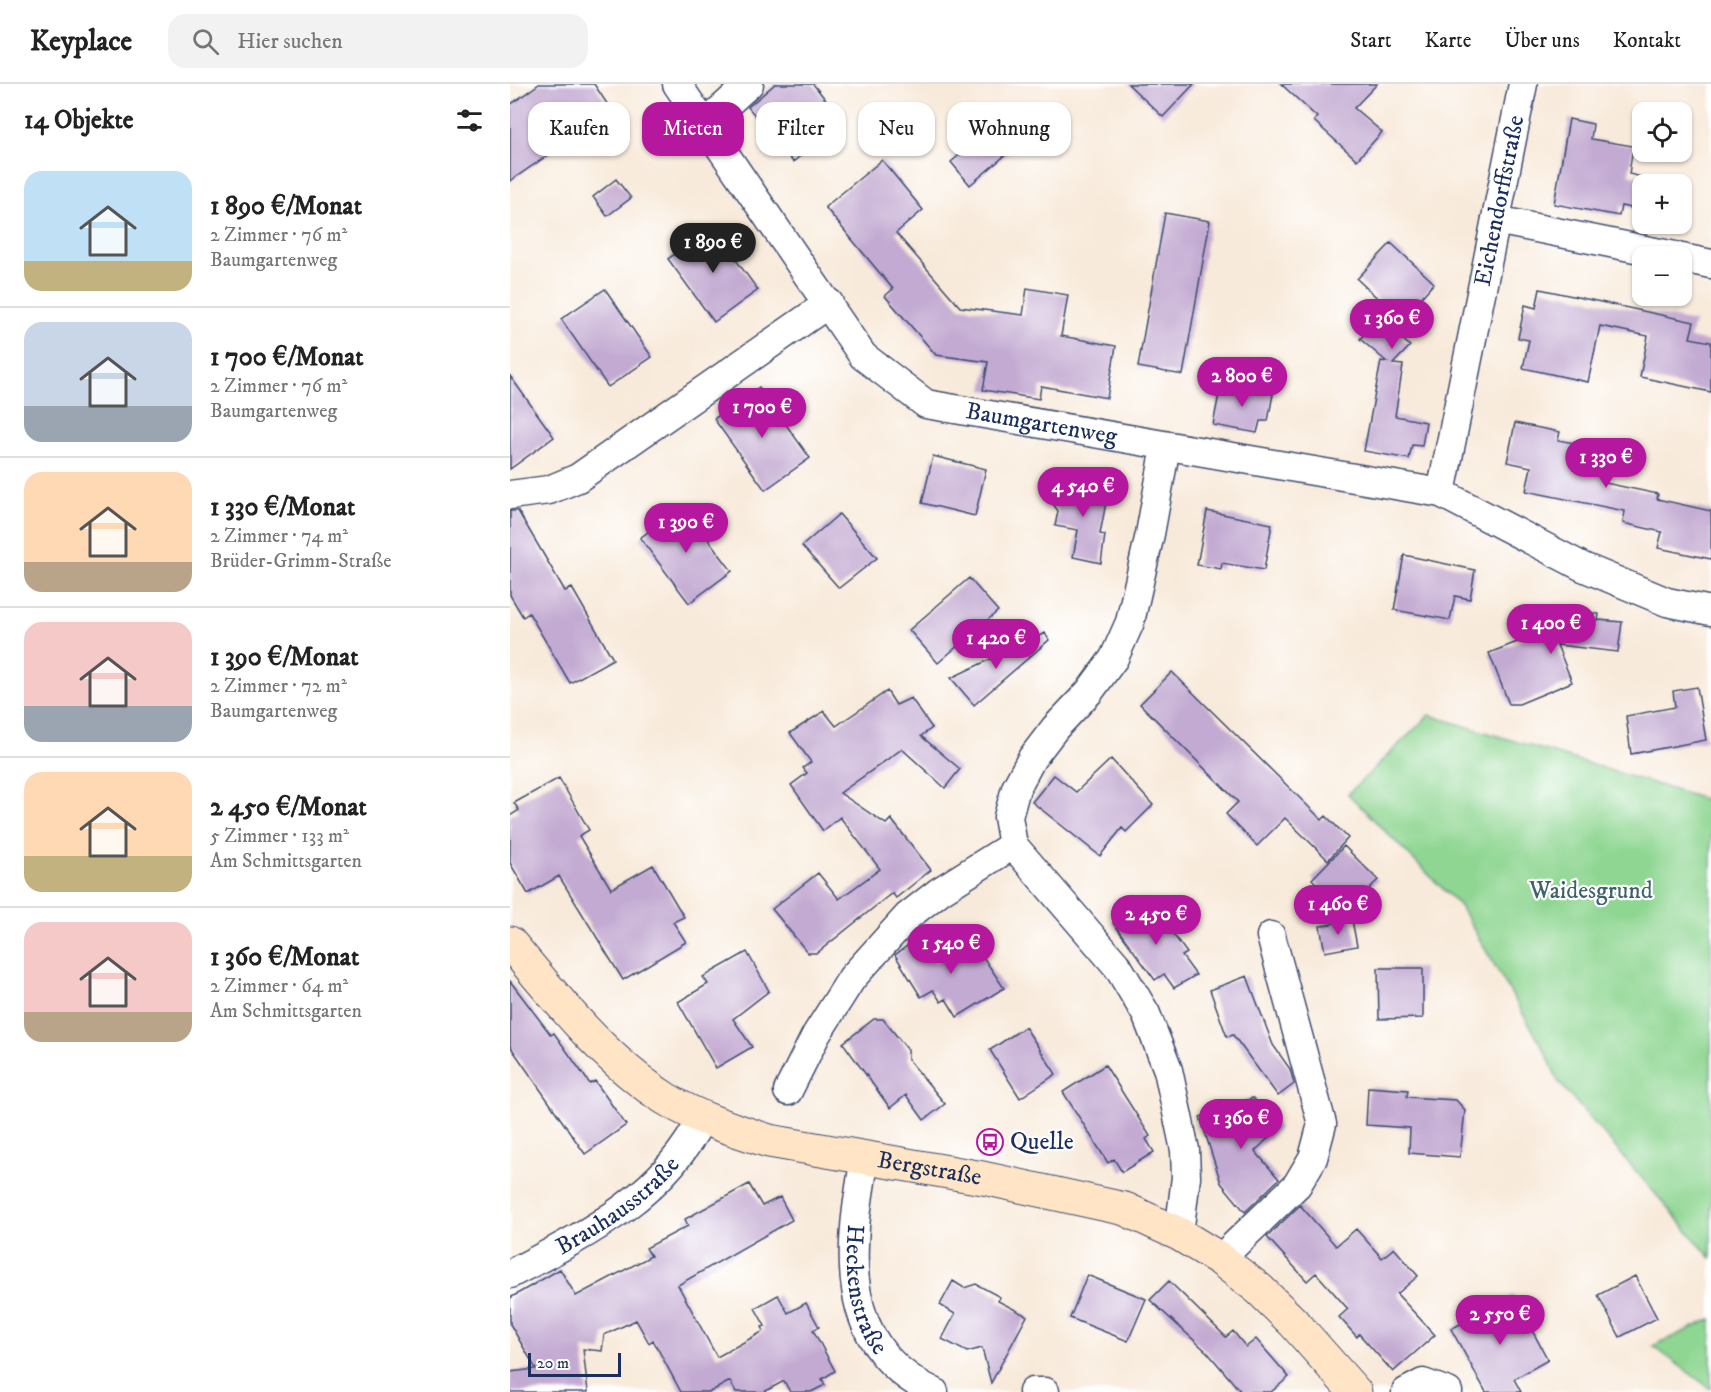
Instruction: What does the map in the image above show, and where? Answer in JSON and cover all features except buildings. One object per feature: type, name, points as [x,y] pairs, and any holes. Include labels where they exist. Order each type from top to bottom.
[{"type":"main road","name":"Bergstraße","points":[[510,943],[547,988],[605,1048],[667,1099],[703,1116],[769,1141],[983,1178],[1125,1209],[1179,1234],[1220,1259],[1259,1289],[1294,1323],[1355,1392]]},
{"type":"street","name":"Baumgartenweg","points":[[677,84],[690,102]]},
{"type":"street","points":[[729,102],[749,84]]},
{"type":"street","name":"Eichendorffstraße","points":[[1442,493],[1523,84]]},
{"type":"street","name":"Baumgartenweg","points":[[729,156],[864,356],[926,404],[1442,493],[1583,567],[1666,602],[1711,611]]},
{"type":"street","points":[[1496,220],[1632,247]]},
{"type":"street","points":[[1692,260],[1711,264]]},
{"type":"street","points":[[510,495],[549,490],[578,478],[829,303]]},
{"type":"street","points":[[1166,446],[1150,534],[1130,622],[1114,658],[1089,693],[1038,750],[1016,788],[1008,817],[1013,845],[1118,967],[1146,1014],[1168,1070],[1185,1150],[1186,1177],[1179,1234]]},
{"type":"street","points":[[788,1091],[816,1035],[852,978],[908,916],[940,891],[1013,845]]},
{"type":"street","points":[[1220,1259],[1298,1185],[1313,1158],[1322,1124],[1271,936]]},
{"type":"street","name":"Brauhausstraße","points":[[510,1274],[609,1220],[636,1200],[680,1154],[703,1116]]},
{"type":"street","name":"Heckenstraße","points":[[865,1158],[854,1217],[852,1269],[858,1307],[870,1333],[888,1359],[921,1389]]},
{"type":"street","points":[[1406,1392],[1423,1383],[1448,1392]]},
{"type":"street","points":[[1034,1392],[1045,1392]]},
{"type":"green space","name":"Waidesgrund","points":[[1429,715],[1711,801],[1711,1258],[1558,1081],[1546,1053],[1460,906],[1348,794]]},
{"type":"green space","points":[[1711,1319],[1711,1389],[1653,1346]]},
{"type":"place","name":"Quelle","points":[[990,1142]]}]
